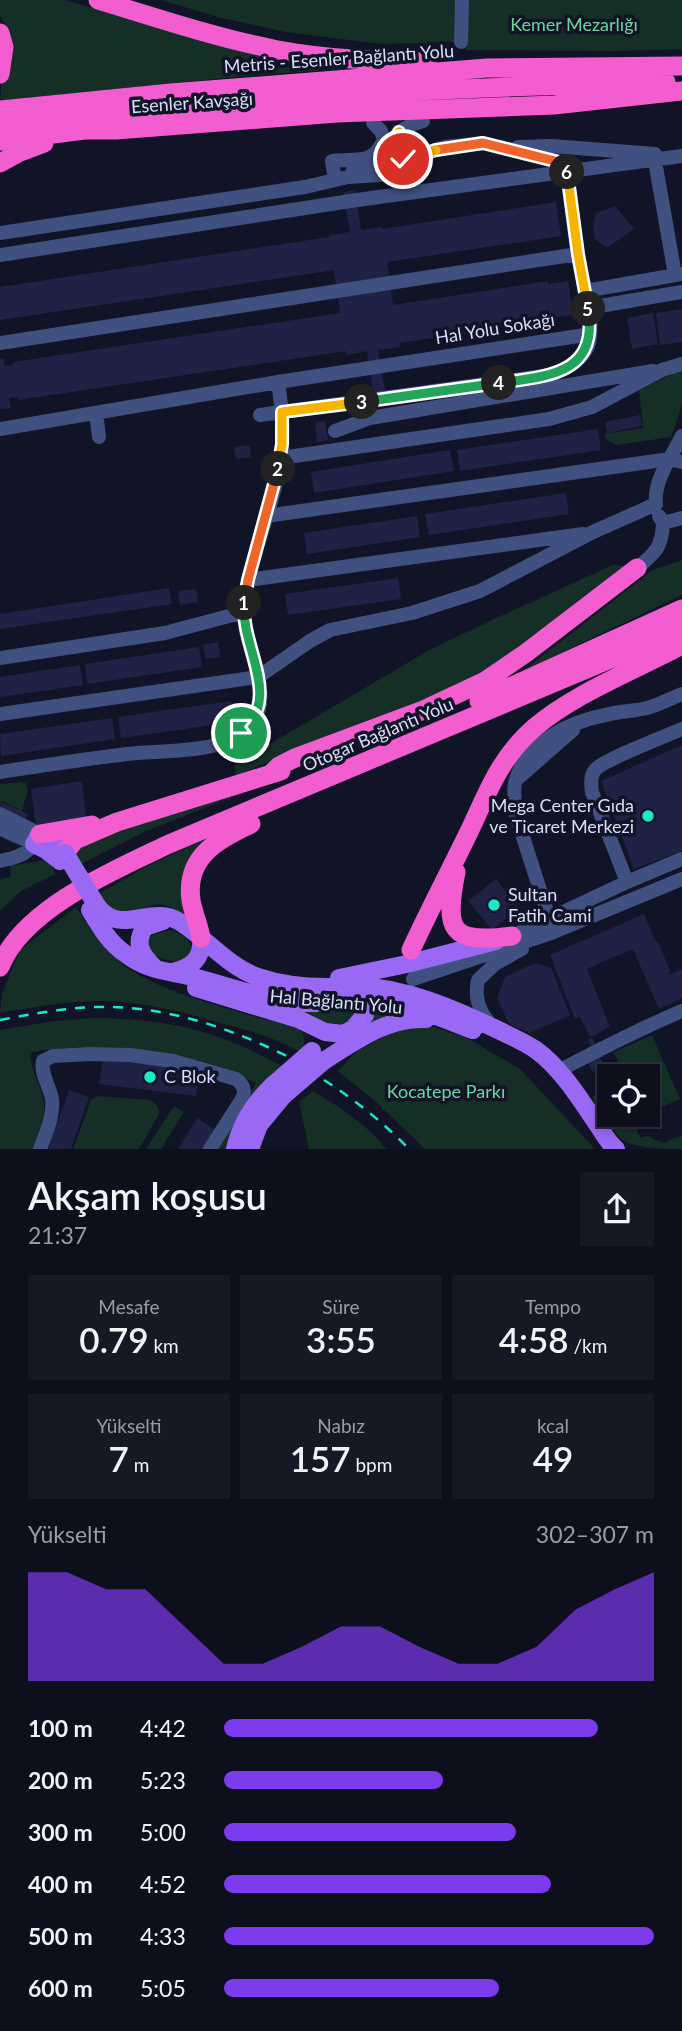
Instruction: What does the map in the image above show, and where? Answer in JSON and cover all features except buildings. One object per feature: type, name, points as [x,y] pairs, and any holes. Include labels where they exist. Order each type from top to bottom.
[{"type":"highway","points":[[98,0],[276,50],[379,61],[434,62],[487,68]]},
{"type":"highway","points":[[131,0],[160,11],[182,25]]},
{"type":"highway","points":[[0,33],[4,47],[0,74]]},
{"type":"highway","name":"Metris - Esenler Bağlantı Yolu","points":[[0,110],[171,93],[487,68],[682,66]]},
{"type":"highway","name":"Metris - Esenler Bağlantı Yolu","points":[[0,125],[84,115],[332,95],[682,81]]},
{"type":"highway","points":[[270,119],[309,123],[373,123],[488,117],[554,105],[682,91]]},
{"type":"highway","points":[[270,119],[364,112],[554,105]]},
{"type":"highway","name":"Esenler Kavşağı","points":[[116,130],[270,119]]},
{"type":"highway","points":[[0,141],[84,130],[116,130]]},
{"type":"highway","points":[[0,163],[20,152],[46,143],[116,130]]},
{"type":"highway","points":[[271,774],[279,766],[295,758],[421,710],[485,681],[637,568]]},
{"type":"highway","name":"Otogar Bağlantı Yolu","points":[[0,942],[11,925],[34,905],[108,860],[198,819],[444,717],[682,609]]},
{"type":"highway","points":[[201,938],[191,901],[192,879],[201,857],[221,839],[563,691],[664,643],[682,630]]},
{"type":"highway","name":"Otogar Bağlantı Yolu","points":[[0,967],[20,934],[47,911],[132,862],[169,844],[682,630]]},
{"type":"highway","points":[[411,950],[500,765],[532,729],[568,703],[682,645]]},
{"type":"highway","points":[[37,839],[117,822],[271,774],[418,721],[444,717]]},
{"type":"highway","points":[[63,857],[75,840],[117,822]]},
{"type":"highway","points":[[467,838],[451,897],[450,910],[454,925],[458,932],[471,938],[485,940],[512,936]]},
{"type":"main road","points":[[37,839],[47,850],[63,857]]},
{"type":"main road","name":"Hal Bağlantı Yolu","points":[[63,857],[94,908],[106,934],[119,948],[140,963],[163,972],[192,976],[278,1000],[312,1003],[381,1002],[416,1009],[505,1043],[558,1071]]},
{"type":"main road","points":[[94,908],[120,921],[154,915],[174,919],[201,938],[200,956],[194,963],[185,969],[163,972]]},
{"type":"main road","points":[[174,919],[145,927],[139,940],[140,952],[163,972],[204,992],[304,1021],[320,1031],[337,1034],[353,1029]]},
{"type":"main road","points":[[292,983],[345,977],[407,964],[512,936]]},
{"type":"main road","name":"Hal Bağlantı Yolu","points":[[201,938],[243,971],[271,981],[389,990],[443,1005],[537,1051],[558,1071]]},
{"type":"main road","points":[[234,1149],[248,1114],[353,1029],[365,1015]]},
{"type":"main road","points":[[319,1055],[392,1022],[410,1018],[445,1019]]},
{"type":"main road","points":[[304,1021],[316,1035],[319,1055]]},
{"type":"main road","points":[[558,1071],[616,1149]]},
{"type":"main road","points":[[250,1149],[259,1125],[279,1091]]},
{"type":"street","points":[[461,0],[461,42]]},
{"type":"street","points":[[0,224],[334,174],[373,165],[404,127],[423,121]]},
{"type":"street","points":[[334,174],[332,161],[368,160],[376,153],[384,139],[373,123]]},
{"type":"street","points":[[399,132],[397,149],[403,159],[412,156],[432,141],[484,136],[524,148],[551,146],[652,154],[682,150]]},
{"type":"street","points":[[0,233],[305,187],[344,178],[402,172],[429,152],[445,147],[483,143],[559,162],[566,170],[591,326],[588,344],[582,356],[551,375],[260,415]]},
{"type":"street","points":[[388,149],[392,163],[402,172]]},
{"type":"street","points":[[0,256],[351,201],[682,156]]},
{"type":"street","points":[[584,290],[679,275],[655,161]]},
{"type":"street","points":[[0,343],[578,254]]},
{"type":"street","points":[[588,308],[682,292]]},
{"type":"street","name":"Hal Yolu Sokağı","points":[[0,429],[278,382],[585,335],[589,331]]},
{"type":"street","points":[[334,431],[370,418],[662,370],[682,364]]},
{"type":"street","points":[[281,458],[549,419],[592,407],[662,370]]},
{"type":"street","points":[[0,772],[220,744],[241,733],[256,718],[260,697],[258,677],[244,612],[248,580],[281,458],[282,412],[278,382]]},
{"type":"street","points":[[96,413],[99,436]]},
{"type":"street","points":[[637,568],[656,552],[661,543],[663,523],[658,515],[654,495],[676,461],[682,436]]},
{"type":"street","points":[[266,516],[676,461]]},
{"type":"street","points":[[0,714],[258,677],[330,630],[412,613],[480,591],[593,532],[656,505]]},
{"type":"street","points":[[663,523],[682,518]]},
{"type":"street","points":[[248,580],[593,532]]},
{"type":"street","points":[[0,658],[165,633],[244,612]]},
{"type":"street","points":[[549,918],[516,815],[516,780],[524,761],[559,731],[577,723],[608,714],[649,708],[682,694]]},
{"type":"street","points":[[627,882],[592,792],[591,778],[596,769],[609,761],[682,730]]},
{"type":"street","points":[[0,814],[37,839]]},
{"type":"street","points":[[0,828],[37,839]]},
{"type":"street","points":[[0,861],[21,856],[29,851],[37,839]]},
{"type":"street","points":[[512,936],[682,859]]},
{"type":"street","points":[[413,979],[534,939],[682,879]]},
{"type":"street","points":[[493,1028],[479,1008],[476,990],[478,980],[495,964],[521,950],[534,939]]},
{"type":"street","points":[[558,1071],[629,1034],[682,1011]]},
{"type":"street","points":[[40,1149],[51,1118],[52,1101],[42,1067],[43,1061],[53,1056],[91,1054],[130,1055],[173,1061],[236,1079],[241,1083],[244,1093],[242,1099],[209,1149]]},
{"type":"green space","points":[[0,0],[65,0],[204,40],[342,69],[0,101],[6,26],[0,16]]},
{"type":"green space","points":[[161,0],[455,0],[454,42],[382,44],[286,32],[218,17]]},
{"type":"green space","name":"Kemer Mezarlığı","points":[[467,0],[682,0],[682,49],[466,50]]},
{"type":"green space","points":[[682,370],[682,405],[671,437],[617,445],[607,440],[604,434],[643,428],[639,390]]},
{"type":"green space","points":[[682,560],[682,595],[523,671],[653,570]]},
{"type":"green space","points":[[613,565],[624,566],[482,675],[449,692],[236,775],[234,765],[431,649]]},
{"type":"green space","points":[[26,783],[28,789],[22,811],[2,801],[0,804],[0,784]]},
{"type":"green space","points":[[263,785],[146,831],[81,864],[75,854],[78,842]]},
{"type":"green space","points":[[202,841],[205,845],[192,924],[183,914],[165,905],[156,904],[130,914],[109,910],[98,894],[148,866]]},
{"type":"green space","points":[[45,860],[51,864],[55,874],[21,891],[0,911],[0,880],[11,876],[10,866]]},
{"type":"green space","points":[[76,907],[104,947],[129,969],[163,987],[299,1029],[303,1033],[305,1047],[300,1052],[244,1029],[133,1003],[76,1002],[0,1013],[2,994],[20,950]]},
{"type":"green space","points":[[171,930],[186,938],[194,953],[178,962],[154,955],[148,948],[148,938]]},
{"type":"green space","points":[[279,1005],[405,1010],[384,1022],[341,1030]]},
{"type":"green space","points":[[96,1018],[148,1021],[193,1029],[237,1044],[284,1067],[230,1136],[227,1149],[214,1149],[256,1083],[202,1063],[147,1051],[90,1047],[32,1052],[31,1061],[44,1103],[40,1130],[33,1149],[0,1149],[0,1030],[54,1021]]},
{"type":"green space","name":"Kocatepe Parkı","points":[[431,1026],[467,1038],[520,1069],[595,1149],[425,1149],[374,1100],[338,1071],[357,1051],[402,1027]]},
{"type":"green space","points":[[652,1035],[680,1099],[660,1108],[660,1064],[619,1064],[614,1052]]},
{"type":"green space","points":[[313,1091],[361,1124],[386,1149],[309,1149],[299,1102]]},
{"type":"green space","points":[[98,1096],[150,1100],[156,1104],[160,1112],[139,1149],[73,1149],[91,1100]]},
{"type":"green space","points":[[174,1106],[184,1112],[161,1149],[146,1149]]},
{"type":"green space","points":[[611,1127],[635,1127],[641,1138],[648,1136],[663,1143],[682,1135],[682,1149],[642,1147],[621,1139]]},
{"type":"railway","points":[[0,1020],[84,1008],[112,1007],[159,1012],[226,1030],[291,1058]]},
{"type":"railway","points":[[324,1080],[369,1112],[409,1149]]},
{"type":"place","name":"Mega Center Gıda ve Ticaret Merkezi","points":[[648,816]]},
{"type":"place","name":"Sultan Fatih Cami","points":[[494,905]]},
{"type":"place","name":"C Blok","points":[[150,1077]]},
{"type":"route","points":[[241,733],[256,718],[259,709],[260,687],[246,631],[244,600],[281,458],[282,412],[551,375],[582,356],[588,344],[591,326],[566,170],[559,162],[483,143],[445,147],[429,152],[402,172],[392,163],[388,149],[399,132],[397,149],[403,159]]}]
